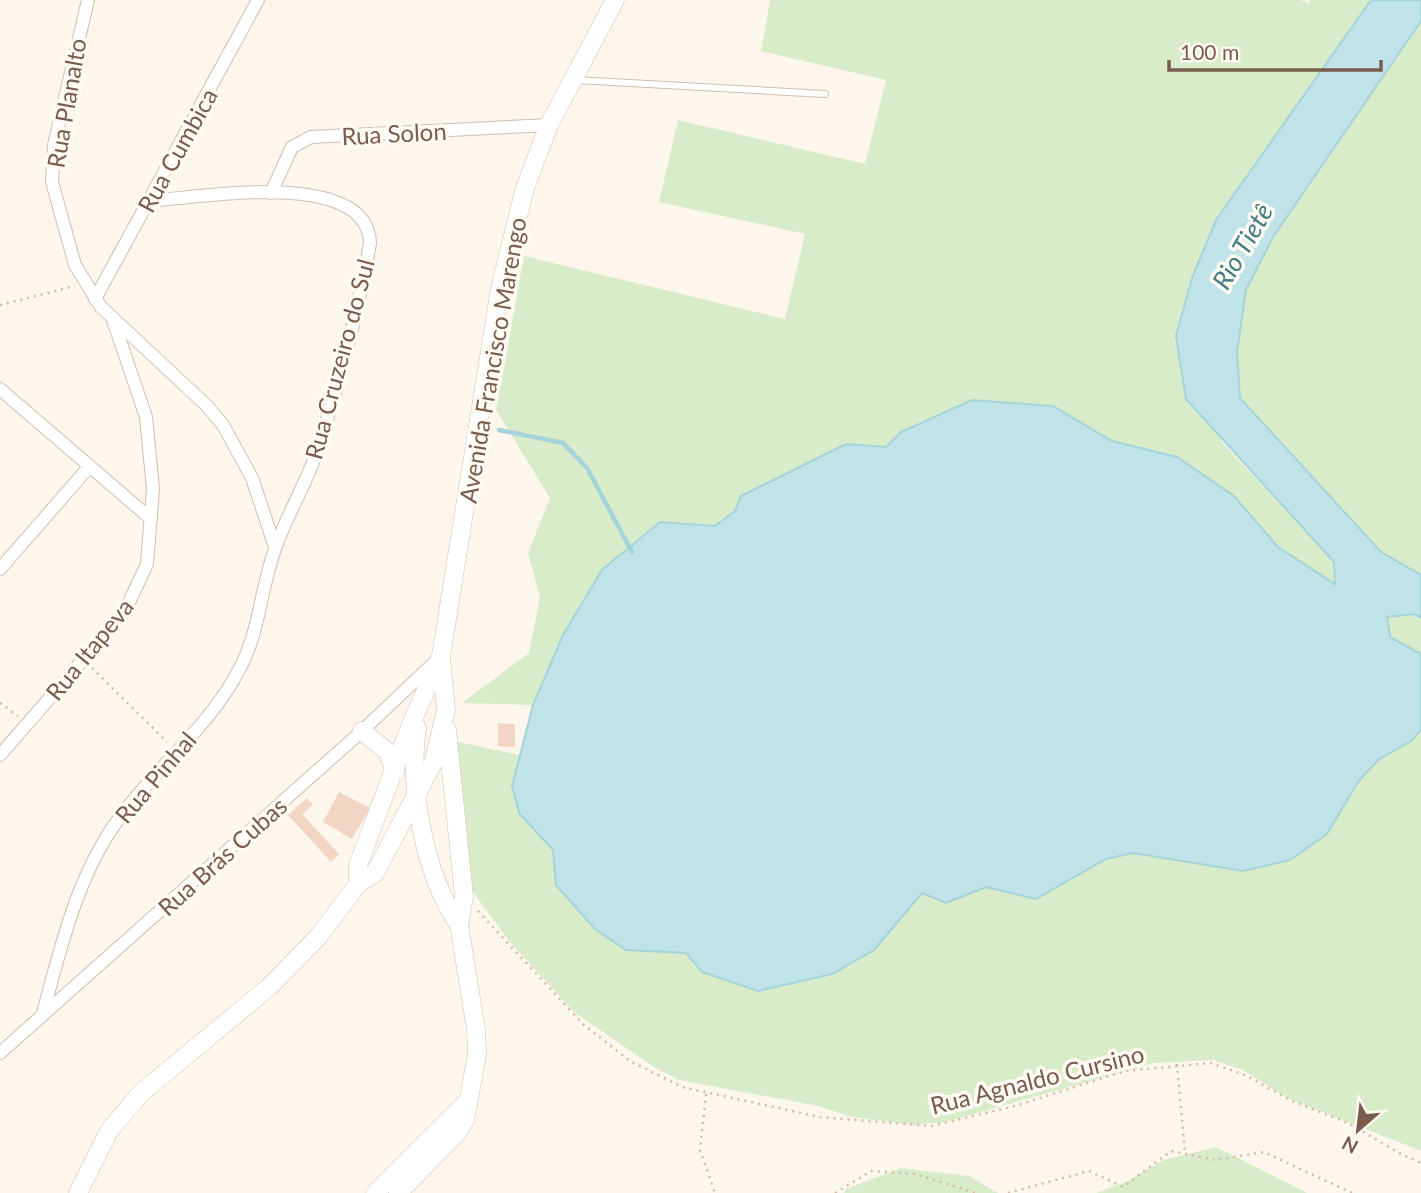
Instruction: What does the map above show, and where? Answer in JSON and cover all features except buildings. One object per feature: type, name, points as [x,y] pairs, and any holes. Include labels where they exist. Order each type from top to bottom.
[{"type":"main road","name":"Avenida Francisco Marengo","points":[[78,1193],[89,1166],[123,1113],[159,1075],[269,987],[318,937],[358,884],[375,873],[434,761],[446,709],[441,656],[500,289],[525,188],[549,125],[615,0]]},
{"type":"main road","name":"Avenida Francisco Marengo","points":[[358,884],[358,865],[441,656]]},
{"type":"main road","points":[[422,699],[414,750],[416,799],[443,902],[459,925]]},
{"type":"main road","points":[[398,1193],[458,1132],[470,1098],[477,1064],[476,1029],[459,925],[464,896],[450,781],[446,709]]},
{"type":"main road","points":[[362,731],[388,752],[395,772]]},
{"type":"main road","points":[[395,835],[427,842]]},
{"type":"main road","points":[[375,1193],[470,1098]]},
{"type":"street","name":"Rua Planalto","points":[[88,0],[54,145],[52,182],[61,221],[85,284],[95,299],[113,316],[146,417],[153,489],[151,519]]},
{"type":"street","name":"Rua Cumbica","points":[[95,299],[258,0]]},
{"type":"street","name":"Rua Solon","points":[[271,193],[292,147],[311,137],[549,125]]},
{"type":"street","name":"Rua Cruzeiro do Sul","points":[[148,201],[271,193],[309,194],[344,204],[365,221],[369,230],[370,243],[317,450],[275,547]]},
{"type":"street","points":[[113,316],[206,405],[223,425],[252,478],[275,547]]},
{"type":"street","points":[[0,389],[151,519]]},
{"type":"street","points":[[0,569],[89,467]]},
{"type":"street","name":"Rua Itapeva","points":[[0,755],[124,613],[147,564],[151,519]]},
{"type":"street","name":"Rua Pinhal","points":[[43,1013],[62,944],[87,873],[103,841],[121,815],[224,695],[241,667],[256,627],[275,547]]},
{"type":"street","name":"Rua Brás Cubas","points":[[0,1052],[362,731],[441,656]]},
{"type":"lane","points":[[572,80],[825,94]]},
{"type":"path","points":[[0,305],[85,284]]},
{"type":"path","points":[[84,660],[177,752]]},
{"type":"path","points":[[0,703],[27,722]]},
{"type":"path","name":"Rua Agnaldo Cursino","points":[[464,896],[584,1025],[648,1073],[666,1082],[820,1117],[939,1125],[1125,1071],[1210,1063],[1235,1070],[1292,1101],[1348,1123],[1421,1163]]},
{"type":"path","points":[[1177,1064],[1185,1153]]},
{"type":"path","points":[[706,1093],[699,1150],[715,1193]]},
{"type":"path","points":[[1009,1193],[1089,1171],[1123,1187],[1171,1151],[1216,1160],[1264,1152],[1352,1193]]},
{"type":"path","points":[[835,1193],[871,1171],[915,1174],[976,1193]]},
{"type":"green space","points":[[770,0],[1301,0],[1309,4],[1310,0],[1371,0],[1216,220],[1221,441],[1334,562],[1335,584],[1277,547],[1234,496],[1177,457],[1112,441],[1052,406],[901,432],[886,447],[846,444],[741,496],[735,511],[715,527],[660,522],[602,570],[563,635],[533,705],[462,703],[529,653],[540,597],[528,553],[550,498],[496,410],[524,256],[785,319],[805,234],[659,202],[678,120],[865,164],[886,80],[761,51]]},
{"type":"green space","points":[[1421,21],[1421,575],[1381,552],[1240,398],[1237,352],[1246,290],[1273,237]]},
{"type":"green space","points":[[1415,614],[1421,618],[1421,654],[1390,637],[1387,616]]},
{"type":"green space","points":[[1421,730],[1421,1151],[1287,1098],[1243,1070],[1213,1060],[1154,1063],[945,1122],[914,1125],[852,1117],[818,1106],[679,1080],[654,1067],[574,1012],[509,941],[473,892],[462,836],[454,741],[520,755],[512,786],[519,813],[553,850],[556,885],[626,950],[686,953],[703,972],[832,974],[874,950],[922,892],[946,903],[986,887],[1036,899],[1106,859],[1134,853],[1243,871],[1327,834],[1358,782],[1378,760],[1411,741]]},
{"type":"green space","points":[[1216,1147],[1307,1193],[1096,1193],[1128,1181],[1163,1160]]},
{"type":"green space","points":[[901,1168],[969,1176],[998,1193],[844,1193],[846,1189]]},
{"type":"water","name":"Rio Tietê","points":[[1371,0],[1421,0],[1421,21],[1273,237],[1246,290],[1237,352],[1240,398],[1381,552],[1421,575],[1421,618],[1415,614],[1387,617],[1390,637],[1421,654],[1421,730],[1411,741],[1378,760],[1358,782],[1327,834],[1290,860],[1243,871],[1133,853],[1106,859],[1036,899],[986,887],[946,903],[922,893],[874,950],[832,974],[758,991],[702,972],[686,953],[626,950],[595,929],[556,885],[553,850],[519,813],[512,786],[533,705],[563,635],[602,570],[660,522],[715,526],[735,511],[741,496],[846,444],[886,447],[901,432],[972,400],[1053,406],[1112,441],[1177,457],[1234,496],[1278,547],[1335,584],[1334,562],[1186,399],[1176,336],[1192,278],[1216,220]]},
{"type":"waterway","points":[[499,430],[563,443],[587,468],[632,552]]}]
